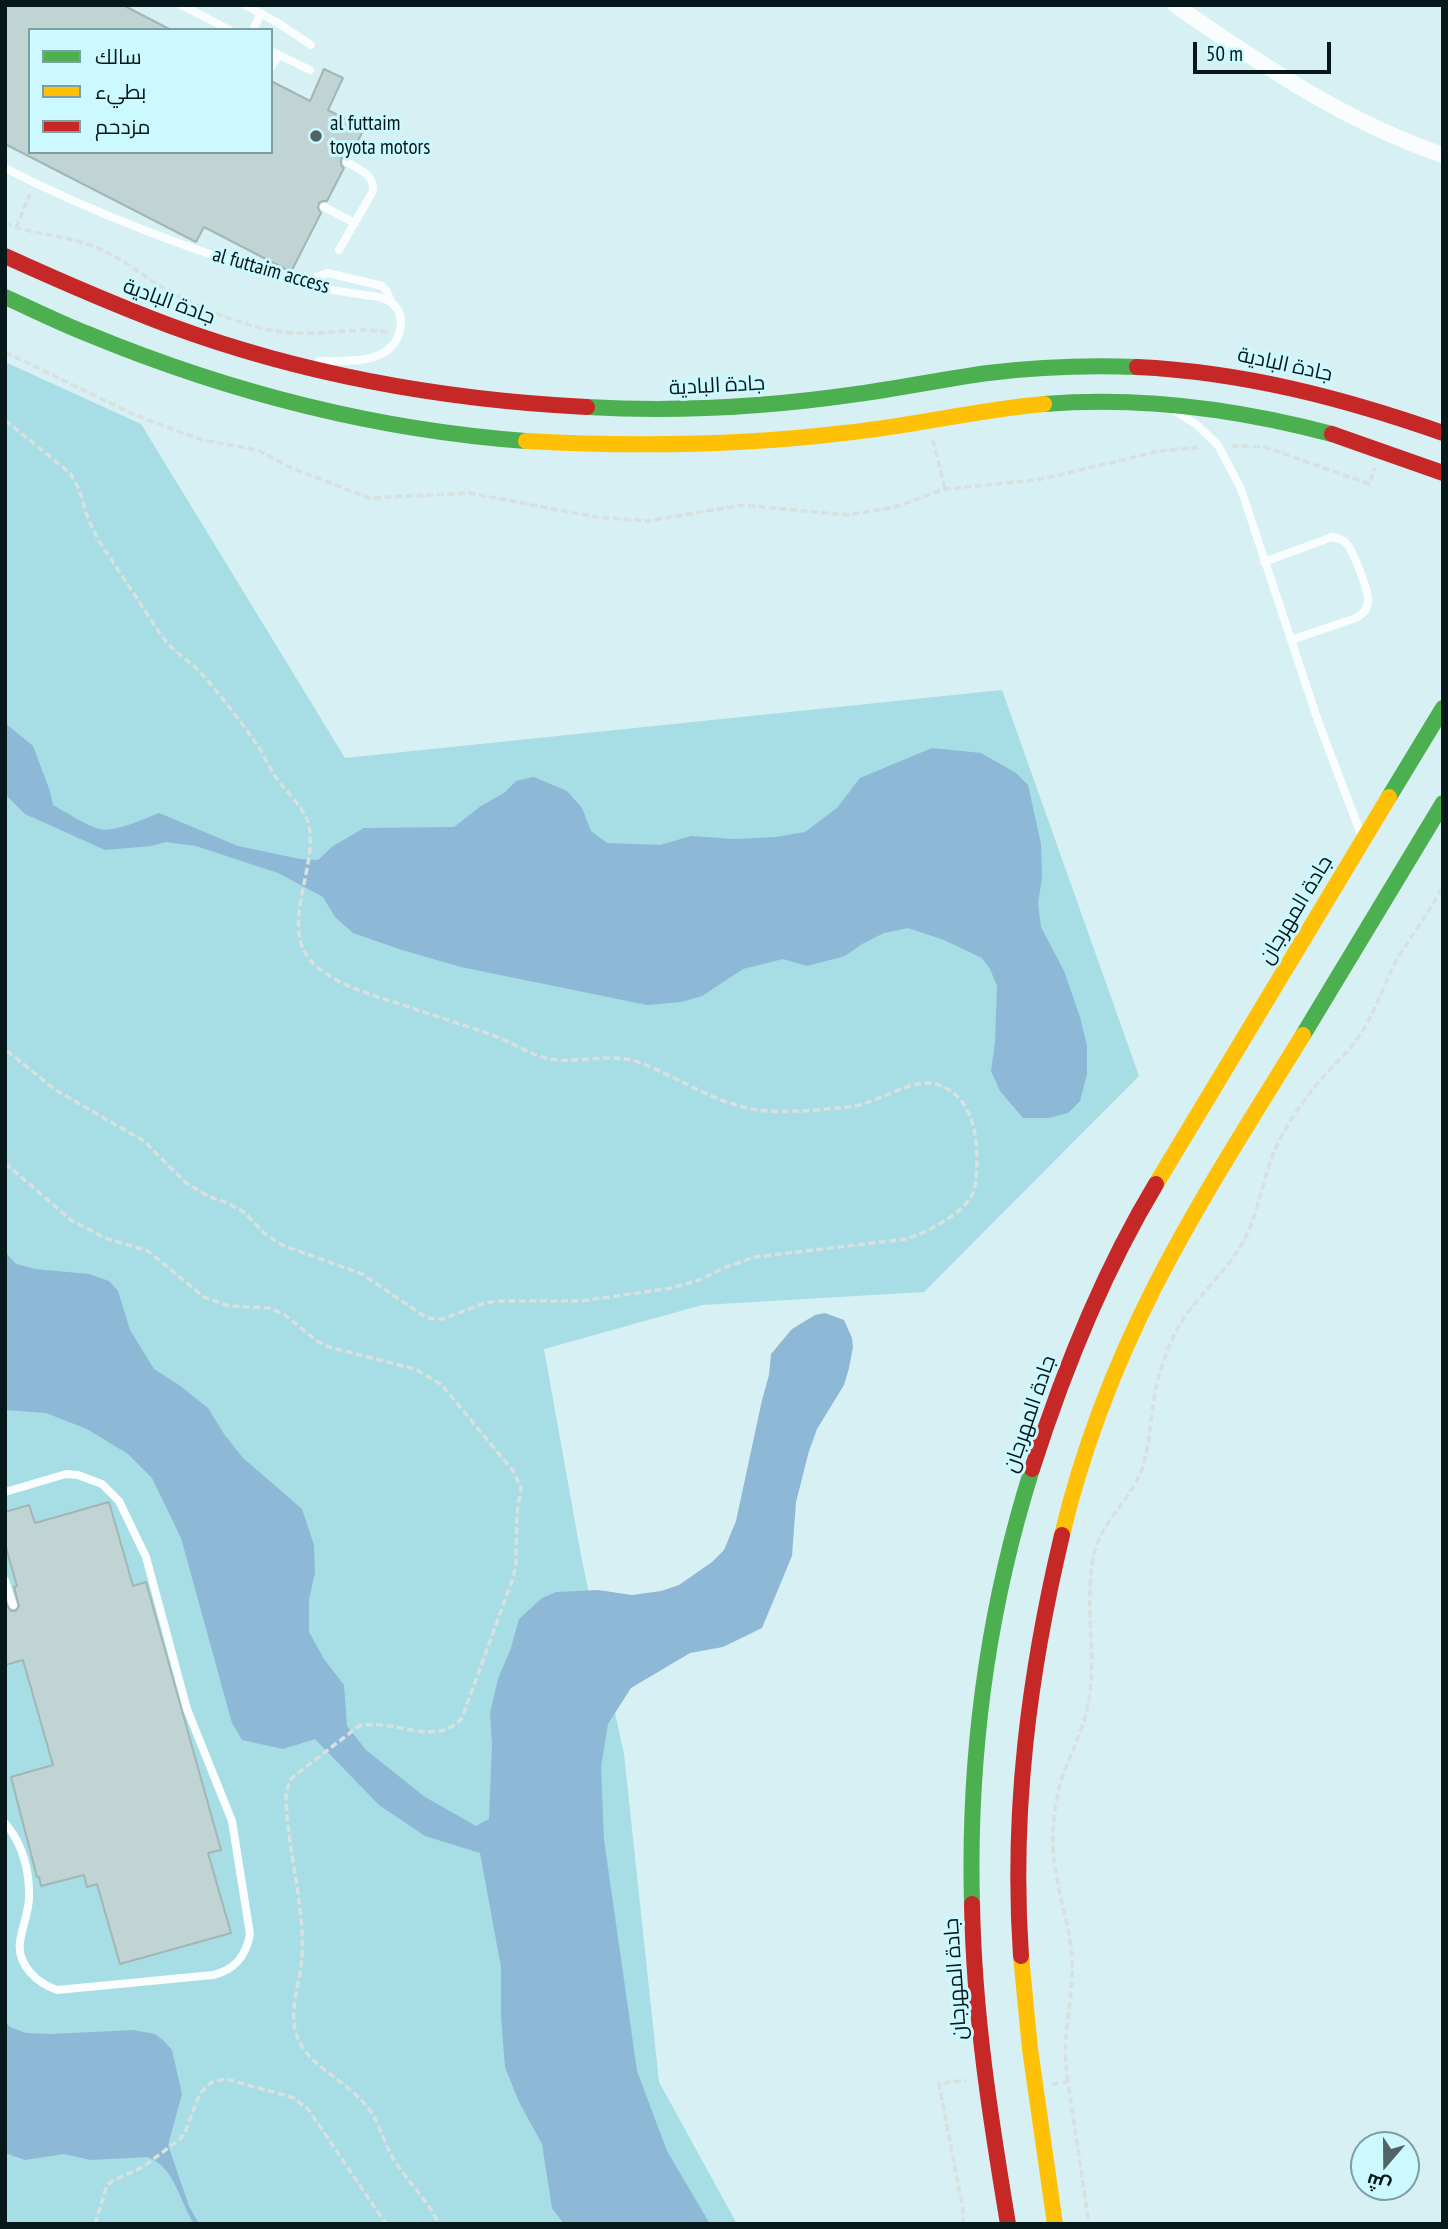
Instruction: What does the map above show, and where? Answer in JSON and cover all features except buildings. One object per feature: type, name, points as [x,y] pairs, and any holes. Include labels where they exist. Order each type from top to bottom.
[{"type":"main road","name":"جادة البادية","points":[[5,256],[130,312],[284,361],[390,385],[483,399],[658,410],[712,408],[819,400],[997,372],[1122,366],[1225,374],[1313,390],[1393,414],[1443,433]]},
{"type":"main road","points":[[5,297],[73,328],[193,373],[316,407],[442,430],[569,443],[697,445],[799,438],[928,422],[998,408],[1108,402],[1217,410],[1304,426],[1346,436],[1443,473]]},
{"type":"main road","name":"جادة المهرجان","points":[[1008,2224],[985,2078],[973,1962],[970,1872],[982,1695],[997,1607],[1017,1521],[1043,1436],[1079,1341],[1110,1271],[1151,1193],[1443,708]]},
{"type":"main road","points":[[1055,2224],[1034,2086],[1020,1944],[1018,1859],[1021,1775],[1030,1691],[1044,1608],[1064,1526],[1089,1445],[1119,1366],[1154,1289],[1193,1215],[1443,803]]},
{"type":"street","points":[[1175,5],[1330,106],[1443,155]]},
{"type":"lane","points":[[181,5],[226,28]]},
{"type":"lane","points":[[245,5],[311,45]]},
{"type":"lane","points":[[254,28],[261,13]]},
{"type":"lane","points":[[275,53],[310,71]]},
{"type":"lane","points":[[339,250],[374,185],[369,174],[347,162]]},
{"type":"lane","name":"al futtaim access","points":[[5,167],[86,206],[190,248],[297,283],[382,298],[391,302]]},
{"type":"lane","points":[[324,207],[355,223]]},
{"type":"lane","points":[[284,361],[370,359],[385,352],[398,334],[401,320],[400,313],[382,286],[331,273],[321,273],[297,283]]},
{"type":"lane","points":[[1167,405],[1197,425],[1218,445],[1241,489],[1318,721],[1363,839]]},
{"type":"lane","points":[[1264,562],[1332,537],[1337,538],[1348,545],[1368,594],[1368,605],[1356,618],[1291,640]]},
{"type":"lane","points":[[5,1492],[66,1474],[78,1475],[102,1484],[111,1492],[131,1525],[152,1575],[187,1709],[232,1821],[250,1934],[248,1947],[242,1957],[228,1969],[213,1975],[57,1990],[49,1987],[34,1977],[20,1953],[19,1944],[29,1902],[29,1883],[20,1847],[5,1823]]},
{"type":"lane","points":[[5,1580],[13,1605]]},
{"type":"path","points":[[16,228],[34,183]]},
{"type":"path","points":[[5,223],[35,234],[91,245],[113,255],[192,302],[262,328],[293,333],[362,329],[398,334]]},
{"type":"path","points":[[5,352],[135,415],[202,440],[258,450],[289,467],[369,498],[469,493],[596,517],[647,521],[743,505],[848,515],[895,507],[945,489],[1037,480],[1160,451],[1218,445],[1265,447],[1369,484]]},
{"type":"path","points":[[5,419],[64,466],[75,479],[88,519],[99,541],[161,635],[208,681],[261,750],[275,777],[304,813],[309,826],[309,849],[301,895],[299,929],[302,945],[310,960],[333,979],[491,1035],[542,1057],[553,1060],[627,1059],[711,1097],[748,1108],[769,1111],[852,1106],[875,1101],[921,1083],[936,1084],[953,1093],[968,1110],[974,1126],[977,1144],[974,1191],[965,1205],[929,1230],[906,1239],[767,1254],[740,1261],[699,1280],[672,1288],[581,1301],[497,1301],[484,1303],[450,1317],[434,1319],[420,1315],[362,1274],[273,1240],[244,1212],[197,1191],[144,1141],[54,1089],[5,1049]]},
{"type":"path","points":[[928,422],[945,489]]},
{"type":"path","points":[[1088,2224],[1064,2040],[1071,1993],[1072,1957],[1054,1866],[1053,1829],[1063,1775],[1080,1736],[1090,1694],[1093,1650],[1089,1587],[1098,1540],[1126,1500],[1142,1469],[1158,1381],[1179,1325],[1238,1252],[1252,1222],[1266,1172],[1279,1140],[1308,1097],[1360,1035],[1396,962],[1434,905],[1443,885]]},
{"type":"path","points":[[5,1163],[71,1220],[105,1238],[148,1251],[204,1297],[229,1306],[269,1308],[285,1315],[317,1341],[329,1347],[429,1375],[441,1384],[517,1476],[521,1488],[517,1513],[515,1571],[462,1718],[441,1732],[371,1724],[355,1728],[294,1776],[285,1793],[302,1937],[301,1969],[293,2006],[296,2033],[310,2056],[369,2108],[392,2157],[439,2224]]},
{"type":"path","points":[[963,2224],[963,2210],[939,2084],[985,2078]]},
{"type":"path","points":[[95,2224],[107,2185],[147,2164],[177,2142],[185,2134],[200,2093],[212,2082],[226,2079],[294,2098],[309,2109],[386,2224]]},
{"type":"path","points":[[1034,2086],[1068,2082]]},
{"type":"shaded area","points":[[5,362],[141,424],[345,758],[1002,690],[1139,1076],[924,1292],[702,1305],[544,1349],[582,1561],[624,1754],[659,2082],[737,2224],[5,2224]]},
{"type":"shaded area","points":[[5,723],[33,746],[53,805],[94,827],[113,829],[159,813],[238,846],[300,859],[318,860],[333,846],[364,828],[454,827],[481,806],[504,793],[516,781],[534,777],[567,791],[582,808],[591,831],[607,843],[660,845],[691,836],[734,839],[776,837],[805,832],[837,808],[860,778],[932,748],[981,753],[1016,773],[1028,785],[1041,844],[1042,878],[1038,903],[1041,927],[1064,971],[1087,1046],[1087,1074],[1080,1101],[1068,1113],[1049,1118],[1023,1118],[1000,1091],[991,1071],[997,986],[982,958],[944,940],[908,928],[884,933],[845,956],[807,966],[783,959],[743,969],[702,996],[681,1002],[647,1005],[461,967],[353,933],[335,917],[323,897],[278,873],[196,846],[166,842],[105,850],[25,814],[5,794]]},
{"type":"shaded area","points":[[5,1252],[16,1264],[35,1269],[89,1274],[109,1281],[118,1291],[130,1330],[154,1369],[208,1408],[243,1458],[302,1509],[314,1545],[315,1573],[309,1599],[309,1632],[324,1659],[344,1685],[347,1726],[366,1750],[425,1797],[476,1826],[489,1819],[492,1744],[490,1713],[498,1679],[519,1619],[542,1598],[556,1592],[598,1590],[632,1595],[661,1591],[679,1585],[712,1562],[724,1550],[736,1521],[769,1375],[771,1354],[792,1329],[815,1315],[825,1313],[844,1320],[853,1347],[849,1368],[844,1385],[817,1429],[809,1451],[796,1502],[792,1556],[762,1628],[723,1647],[690,1653],[631,1688],[608,1724],[601,1767],[604,1840],[637,2071],[667,2151],[710,2224],[564,2224],[552,2208],[542,2144],[519,2102],[505,2067],[501,1967],[480,1853],[425,1836],[379,1805],[315,1739],[283,1749],[242,1740],[232,1723],[181,1538],[152,1478],[128,1454],[87,1429],[46,1413],[5,1410]]},
{"type":"shaded area","points":[[5,2022],[10,2027],[26,2033],[133,2030],[155,2034],[164,2041],[172,2050],[182,2094],[168,2145],[189,2206],[199,2224],[194,2224],[164,2168],[147,2157],[91,2160],[64,2154],[25,2160],[5,2153]]},
{"type":"traffic: fast","points":[[5,297],[140,355],[302,405],[414,428],[526,441]]},
{"type":"traffic: fast","points":[[587,407],[689,409],[756,405],[857,394],[1006,371],[1062,367],[1137,367]]},
{"type":"traffic: fast","points":[[1044,404],[1153,403],[1225,411],[1332,434]]},
{"type":"traffic: fast","points":[[1389,797],[1443,708]]},
{"type":"traffic: fast","points":[[1303,1035],[1443,803]]},
{"type":"traffic: fast","points":[[972,1904],[973,1794],[984,1684],[1003,1576],[1032,1469]]},
{"type":"traffic: slow","points":[[526,441],[646,445],[764,441],[869,430],[1044,404]]},
{"type":"traffic: slow","points":[[1156,1184],[1389,797]]},
{"type":"traffic: slow","points":[[1062,1535],[1090,1440],[1141,1315],[1208,1191],[1303,1035]]},
{"type":"traffic: slow","points":[[1021,1956],[1030,2049],[1055,2224]]},
{"type":"traffic: jam","points":[[5,256],[150,318],[272,358],[428,391],[534,404],[587,407]]},
{"type":"traffic: jam","points":[[1137,367],[1215,374],[1292,389],[1443,433]]},
{"type":"traffic: jam","points":[[1332,434],[1443,473]]},
{"type":"traffic: jam","points":[[1032,1469],[1086,1323],[1119,1252],[1156,1184]]},
{"type":"traffic: jam","points":[[1021,1956],[1019,1849],[1025,1744],[1040,1639],[1062,1535]]},
{"type":"traffic: jam","points":[[972,1904],[980,2025],[1008,2224]]},
{"type":"place","name":"al futtaim toyota motors","points":[[316,136]]}]
